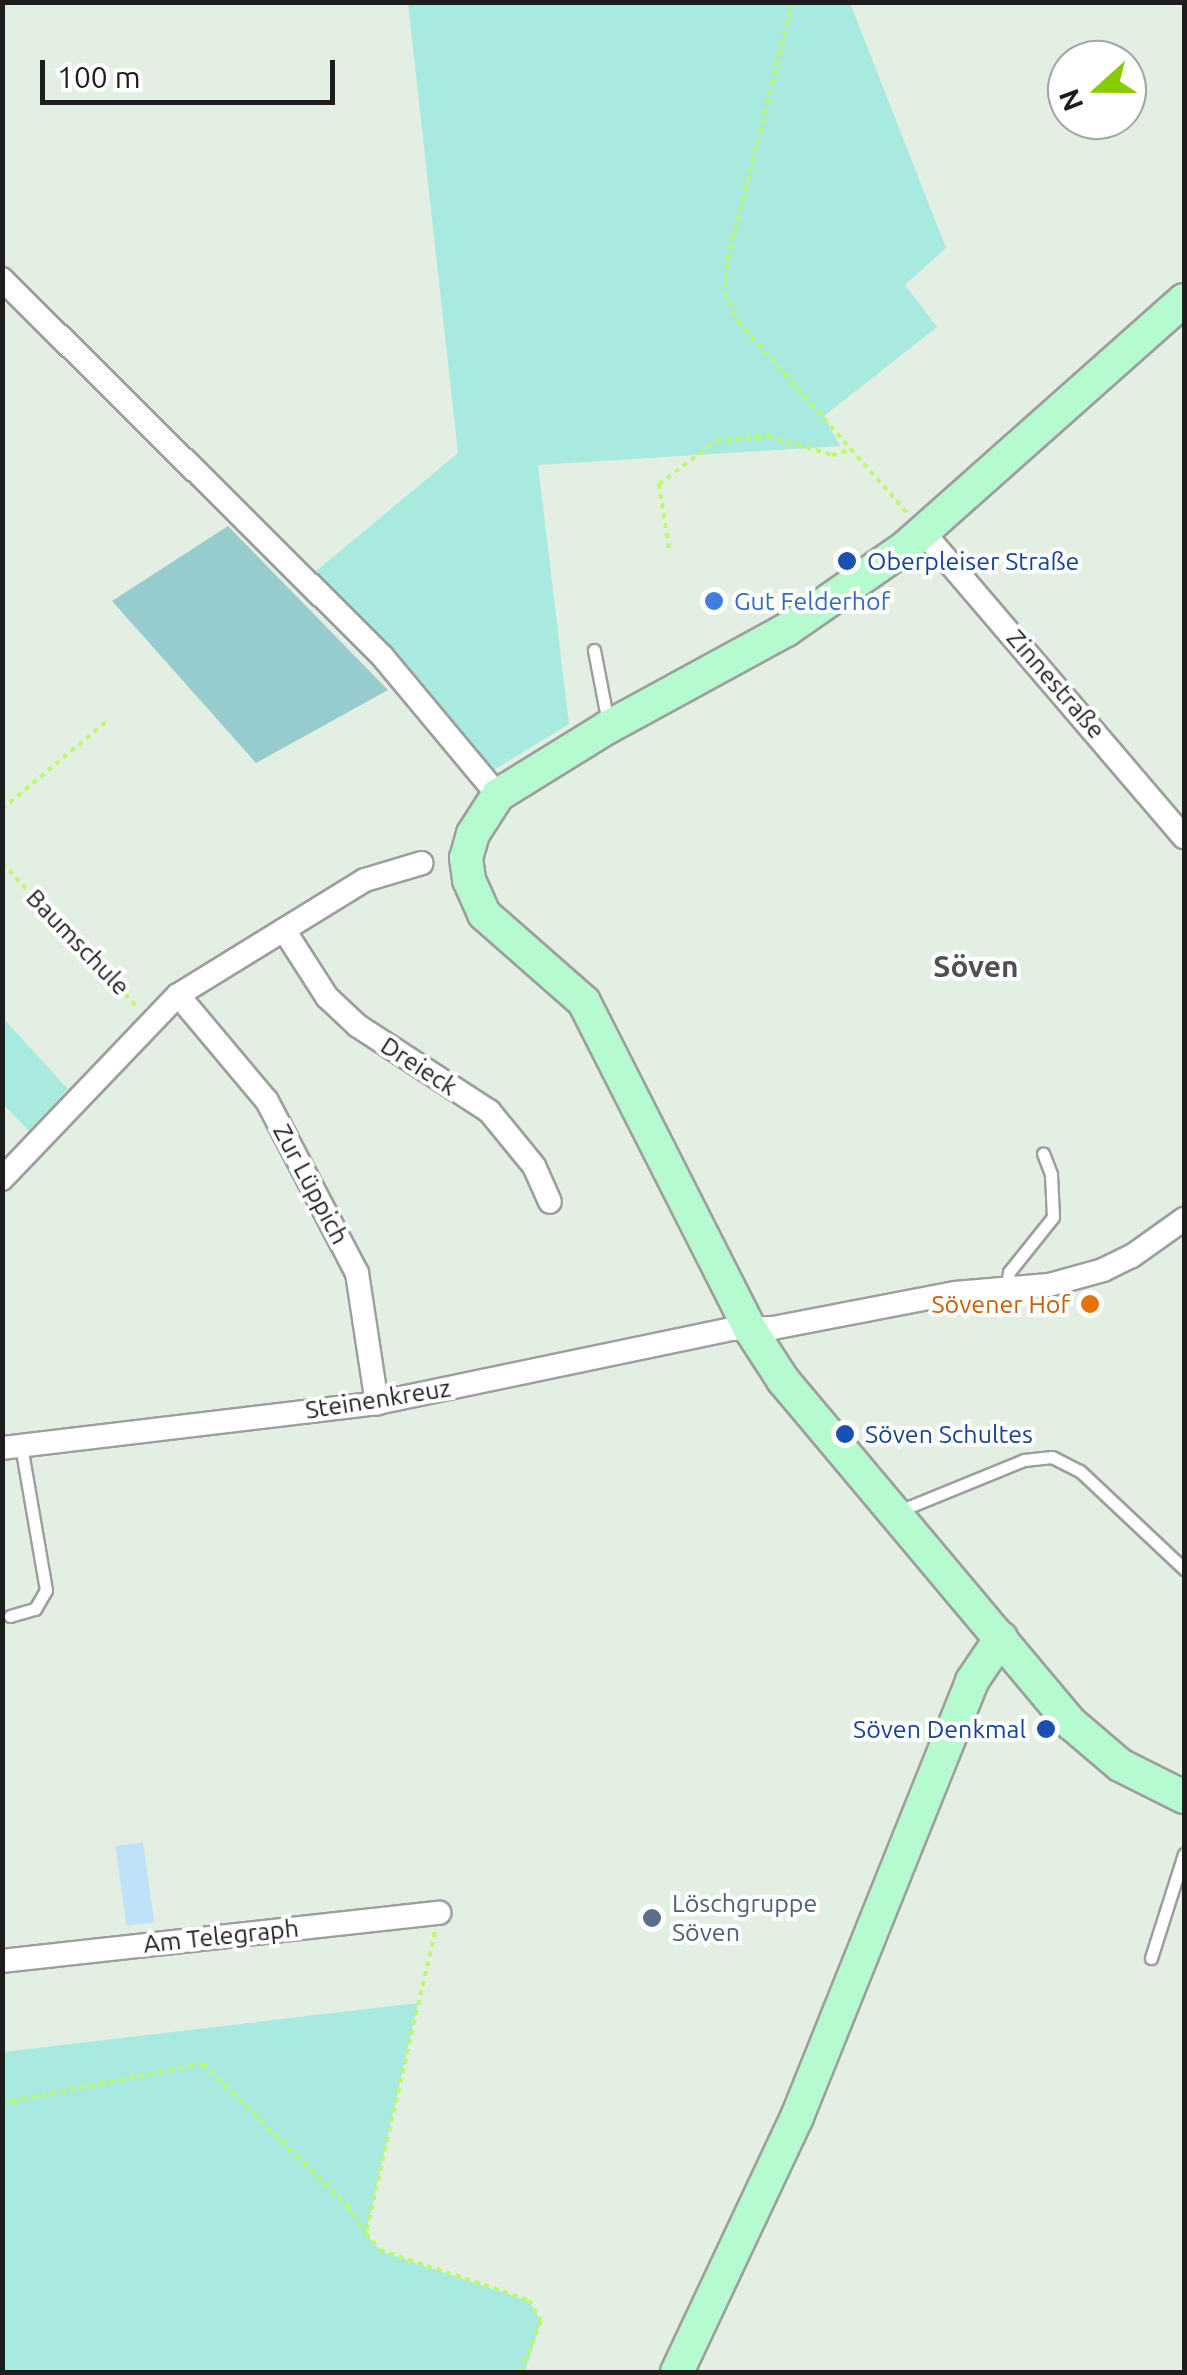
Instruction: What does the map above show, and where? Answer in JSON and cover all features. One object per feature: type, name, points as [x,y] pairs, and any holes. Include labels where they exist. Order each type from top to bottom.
[{"type":"main road","points":[[1184,300],[924,533],[786,630],[608,727],[498,795],[473,834],[466,858],[475,900],[484,914],[584,1002],[750,1329],[783,1380],[1072,1724],[1120,1765],[1184,1797]]},
{"type":"main road","points":[[677,2372],[797,2117],[972,1680],[1001,1638]]},
{"type":"street","points":[[2,278],[382,656],[498,795]]},
{"type":"street","name":"Zinnestraße","points":[[924,533],[1184,838]]},
{"type":"street","points":[[2,1179],[178,995],[365,880],[422,863]]},
{"type":"street","name":"Dreieck","points":[[284,930],[327,997],[358,1026],[489,1112],[534,1166],[550,1202]]},
{"type":"street","name":"Zur Lüppich","points":[[178,995],[267,1101],[358,1273],[377,1403]]},
{"type":"street","points":[[750,1329],[1007,1288],[1049,1286],[1103,1270],[1132,1256],[1184,1218]]},
{"type":"street","name":"Steinenkreuz","points":[[12,1446],[377,1403],[730,1329],[750,1329]]},
{"type":"street","name":"Am Telegraph","points":[[2,1961],[439,1913]]},
{"type":"lane","points":[[594,650],[608,727]]},
{"type":"lane","points":[[1007,1288],[1008,1272],[1053,1217],[1052,1174],[1043,1153]]},
{"type":"lane","points":[[10,1616],[35,1609],[46,1590],[12,1446]]},
{"type":"lane","points":[[896,1514],[906,1505],[1024,1460],[1052,1456],[1080,1470],[1184,1569]]},
{"type":"lane","points":[[1151,1958],[1184,1854]]},
{"type":"path","points":[[792,2],[727,263],[725,293],[738,321],[924,533]]},
{"type":"path","points":[[669,548],[659,484],[716,442],[768,436],[832,456],[850,450]]},
{"type":"path","points":[[2,808],[108,720]]},
{"type":"path","name":"Baumschule","points":[[2,863],[151,1023]]},
{"type":"path","points":[[366,2233],[439,1913]]},
{"type":"path","points":[[2,2103],[203,2064],[348,2206],[380,2250],[530,2300],[541,2321],[521,2372]]},
{"type":"shaded area","points":[[408,3],[850,3],[946,248],[905,285],[937,327],[824,416],[840,446],[538,465],[569,724],[492,771],[315,572],[458,453]]},
{"type":"shaded area","points":[[228,526],[388,690],[256,763],[112,601]]},
{"type":"shaded area","points":[[2,1017],[68,1089],[30,1132],[3,1104]]},
{"type":"shaded area","points":[[143,1842],[154,1922],[127,1926],[115,1846]]},
{"type":"shaded area","points":[[418,2003],[366,2233],[380,2251],[529,2301],[541,2321],[525,2372],[3,2372],[3,2052]]},
{"type":"place","name":"Oberpleiser Straße","points":[[847,561]]},
{"type":"place","name":"Gut Felderhof","points":[[714,601]]},
{"type":"place","name":"Sövener Hof","points":[[1090,1304]]},
{"type":"place","name":"Söven Schultes","points":[[845,1434]]},
{"type":"place","name":"Söven Denkmal","points":[[1046,1729]]},
{"type":"place","name":"Löschgruppe Söven","points":[[652,1918]]},
{"type":"district","name":"Söven","points":[[976,966]]}]
